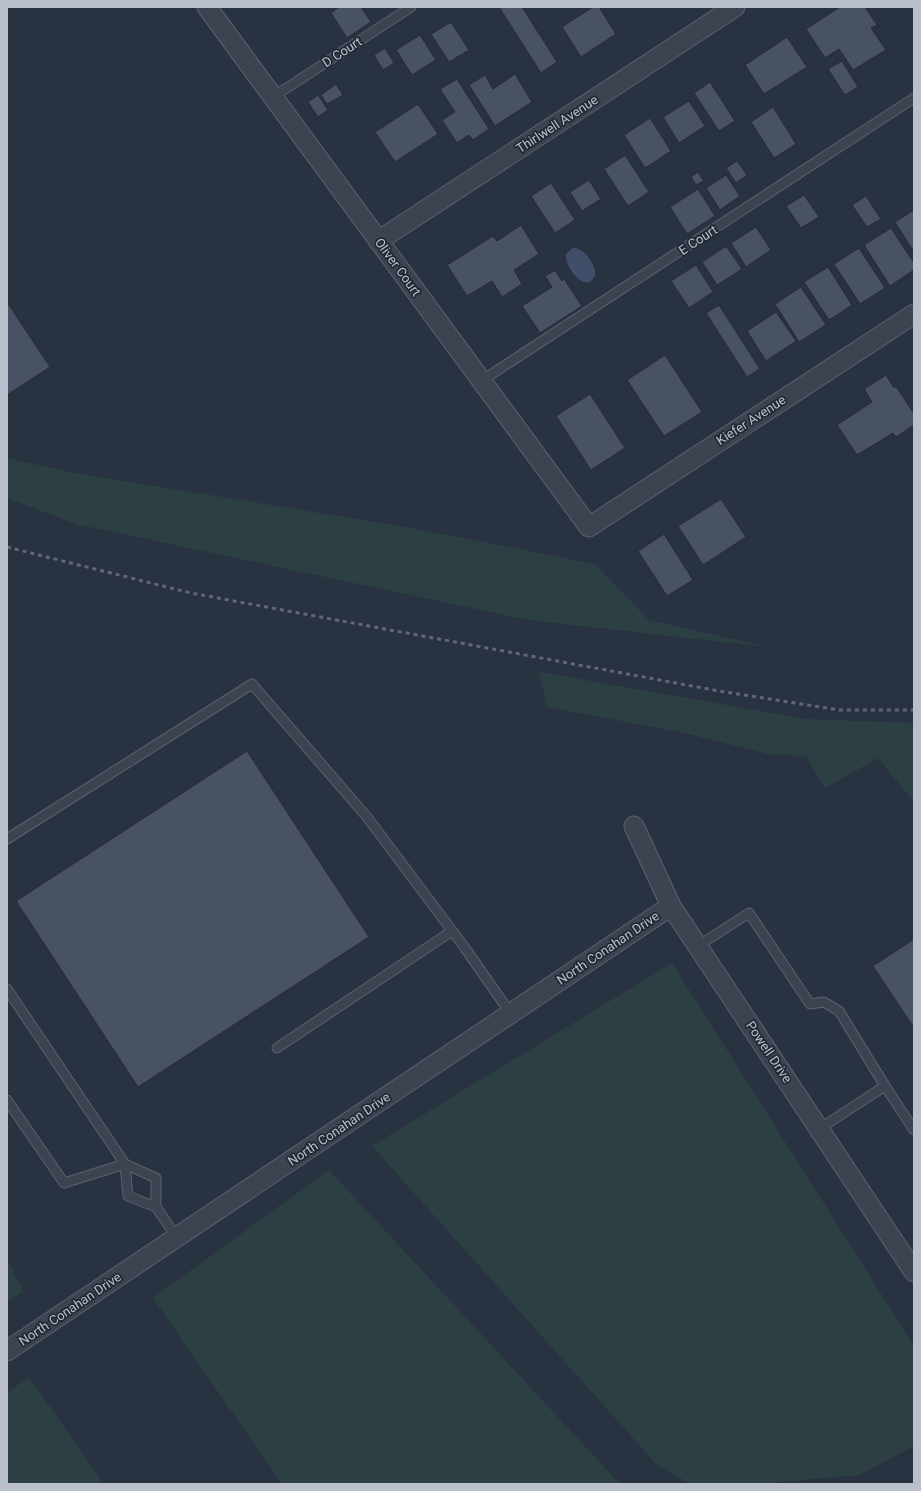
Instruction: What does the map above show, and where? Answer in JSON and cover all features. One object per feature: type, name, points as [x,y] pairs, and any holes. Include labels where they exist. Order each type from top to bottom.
[{"type":"street","name":"Oliver Court","points":[[207,7],[589,527]]},
{"type":"street","name":"Thirlwell Avenue","points":[[378,241],[735,7]]},
{"type":"street","name":"Kiefer Avenue","points":[[589,527],[914,314]]},
{"type":"street","name":"Powell Drive","points":[[634,826],[671,906],[914,1272]]},
{"type":"street","name":"North Conahan Drive","points":[[7,1351],[671,906]]},
{"type":"lane","name":"D Court","points":[[273,97],[411,7]]},
{"type":"lane","name":"E Court","points":[[482,381],[914,98]]},
{"type":"lane","points":[[7,839],[252,684],[367,817],[452,931],[511,1014]]},
{"type":"lane","points":[[698,946],[749,913],[810,1004],[824,1002],[839,1011],[914,1130]]},
{"type":"lane","points":[[277,1048],[452,931]]},
{"type":"lane","points":[[7,988],[125,1164],[128,1196],[156,1207]]},
{"type":"lane","points":[[819,1129],[885,1086]]},
{"type":"lane","points":[[7,1100],[64,1184],[125,1164],[156,1178],[156,1207],[177,1238]]},
{"type":"green space","points":[[7,458],[69,472],[411,528],[595,564],[649,620],[768,647],[528,620],[76,524],[7,498]]},
{"type":"green space","points":[[539,672],[806,719],[914,723],[914,802],[878,758],[825,788],[806,756],[767,754],[685,733],[547,707]]},
{"type":"green space","points":[[672,963],[914,1346],[914,1446],[859,1475],[757,1484],[691,1484],[658,1466],[372,1146]]},
{"type":"green space","points":[[329,1170],[620,1484],[282,1484],[153,1298]]},
{"type":"green space","points":[[7,1259],[23,1291],[7,1302]]},
{"type":"green space","points":[[29,1377],[104,1484],[7,1484],[7,1393]]},
{"type":"water","points":[[573,248],[581,251],[592,262],[595,276],[591,281],[581,281],[576,277],[568,265],[566,254]]},
{"type":"building","points":[[339,7],[361,7],[371,22],[347,38],[331,13]]},
{"type":"building","points":[[499,7],[522,7],[557,62],[541,73]]},
{"type":"building","points":[[593,7],[599,7],[616,34],[581,57],[562,27]]},
{"type":"building","points":[[840,7],[865,7],[877,25],[871,28],[886,50],[853,70],[839,49],[825,58],[806,29]]},
{"type":"building","points":[[451,22],[469,50],[449,62],[431,34]]},
{"type":"building","points":[[420,35],[436,60],[412,75],[396,50]]},
{"type":"building","points":[[787,37],[807,67],[764,94],[745,65]]},
{"type":"building","points":[[385,48],[394,63],[383,70],[374,55]]},
{"type":"building","points":[[842,61],[858,87],[845,95],[828,69]]},
{"type":"building","points":[[515,74],[532,102],[495,126],[469,85],[485,75],[493,89]]},
{"type":"building","points":[[457,79],[489,129],[473,140],[469,135],[457,143],[442,120],[455,112],[440,89]]},
{"type":"building","points":[[710,82],[735,121],[719,131],[694,93]]},
{"type":"building","points":[[336,84],[343,95],[327,104],[321,95]]},
{"type":"building","points":[[318,95],[328,110],[318,117],[308,102]]},
{"type":"building","points":[[689,101],[705,126],[679,143],[663,117]]},
{"type":"building","points":[[418,104],[438,134],[395,162],[375,132]]},
{"type":"building","points":[[773,107],[796,144],[774,158],[751,122]]},
{"type":"building","points":[[650,118],[671,151],[645,168],[624,135]]},
{"type":"building","points":[[625,155],[649,192],[628,206],[604,169]]},
{"type":"building","points":[[737,161],[747,175],[736,183],[726,168]]},
{"type":"building","points":[[698,172],[704,181],[696,185],[691,177]]},
{"type":"building","points":[[726,175],[740,196],[720,210],[706,188]]},
{"type":"building","points":[[589,180],[601,199],[582,211],[570,192]]},
{"type":"building","points":[[551,183],[575,220],[555,233],[531,196]]},
{"type":"building","points":[[698,189],[715,216],[687,234],[670,207]]},
{"type":"building","points":[[804,195],[819,217],[801,228],[786,206]]},
{"type":"building","points":[[866,196],[881,219],[867,227],[852,205]]},
{"type":"building","points":[[914,210],[914,252],[895,222]]},
{"type":"building","points":[[521,225],[539,254],[514,270],[522,284],[502,297],[492,281],[467,296],[447,265],[493,236],[497,241]]},
{"type":"building","points":[[756,227],[771,250],[746,267],[731,243]]},
{"type":"building","points":[[891,228],[914,263],[914,270],[890,286],[864,245]]},
{"type":"building","points":[[726,246],[742,269],[717,285],[702,262]]},
{"type":"building","points":[[859,248],[885,288],[860,304],[834,264]]},
{"type":"building","points":[[696,265],[713,292],[689,308],[671,281]]},
{"type":"building","points":[[828,267],[852,305],[829,320],[804,282]]},
{"type":"building","points":[[555,270],[562,281],[564,279],[582,306],[540,333],[522,306],[552,287],[545,276]]},
{"type":"building","points":[[801,287],[826,325],[799,342],[775,304]]},
{"type":"building","points":[[7,302],[50,367],[7,395]]},
{"type":"building","points":[[719,305],[760,369],[747,377],[706,313]]},
{"type":"building","points":[[776,312],[796,341],[766,361],[747,331]]},
{"type":"building","points":[[665,355],[702,412],[664,436],[627,380]]},
{"type":"building","points":[[886,375],[894,388],[896,386],[914,414],[914,425],[896,437],[893,433],[857,455],[837,425],[872,402],[864,389]]},
{"type":"building","points":[[590,394],[625,448],[591,470],[556,416]]},
{"type":"building","points":[[721,499],[746,537],[703,565],[678,526]]},
{"type":"building","points":[[664,534],[693,580],[667,596],[638,551]]},
{"type":"building","points":[[247,751],[369,937],[138,1087],[16,901]]},
{"type":"building","points":[[914,939],[914,1028],[873,966]]},
{"type":"railway","points":[[7,547],[191,593],[719,691],[839,710],[914,710]]}]
